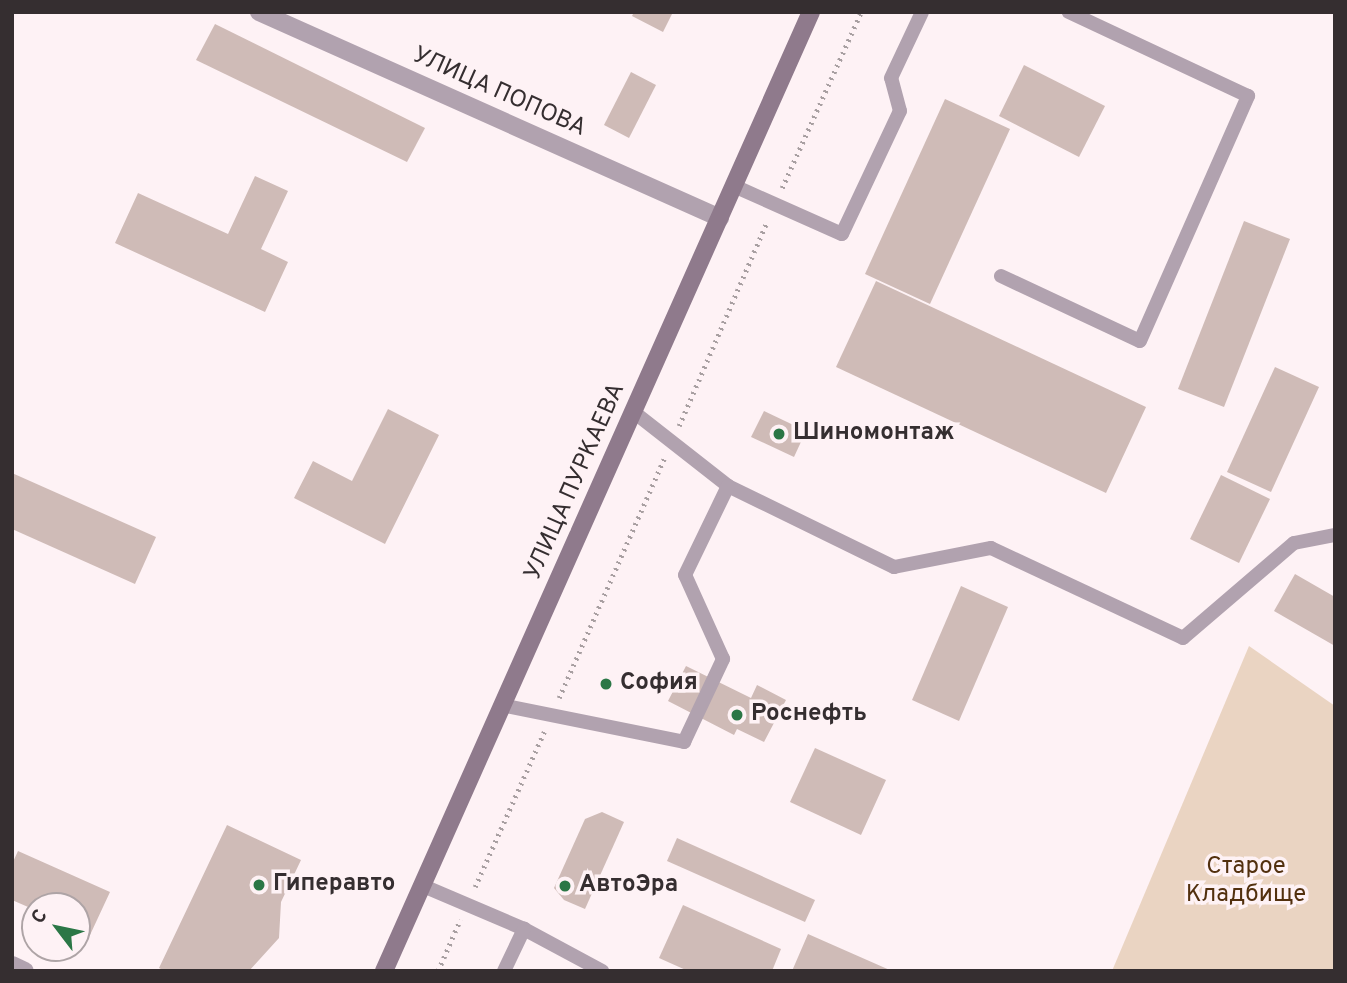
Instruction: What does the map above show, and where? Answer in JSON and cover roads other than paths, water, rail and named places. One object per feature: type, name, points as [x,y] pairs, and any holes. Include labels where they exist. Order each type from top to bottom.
[{"type":"main road","name":"УЛИЦА ПУРКАЕВА","points":[[384,971],[500,705],[635,413],[811,12]]},
{"type":"street","name":"УЛИЦА ПОПОВА","points":[[259,12],[720,218]]},
{"type":"street","points":[[12,965],[25,971]]},
{"type":"lane","points":[[734,186],[842,234],[900,111],[891,78],[922,12]]},
{"type":"lane","points":[[1001,276],[1140,341],[1248,96],[1069,12]]},
{"type":"lane","points":[[635,413],[728,486],[894,568],[990,548],[1183,638],[1294,543],[1335,535]]},
{"type":"lane","points":[[500,705],[684,742],[723,659],[685,575],[728,486]]},
{"type":"lane","points":[[421,886],[524,929],[602,971]]},
{"type":"lane","points":[[504,971],[524,929]]},
{"type":"place","name":"Шиномонтаж","points":[[779,434]]},
{"type":"place","name":"София","points":[[606,684]]},
{"type":"place","name":"Роснефть","points":[[737,715]]},
{"type":"place","name":"Гиперавто","points":[[259,885]]},
{"type":"place","name":"АвтоЭра","points":[[565,886]]},
{"type":"park label","name":"Старое Кладбище","points":[[1246,882]]}]
